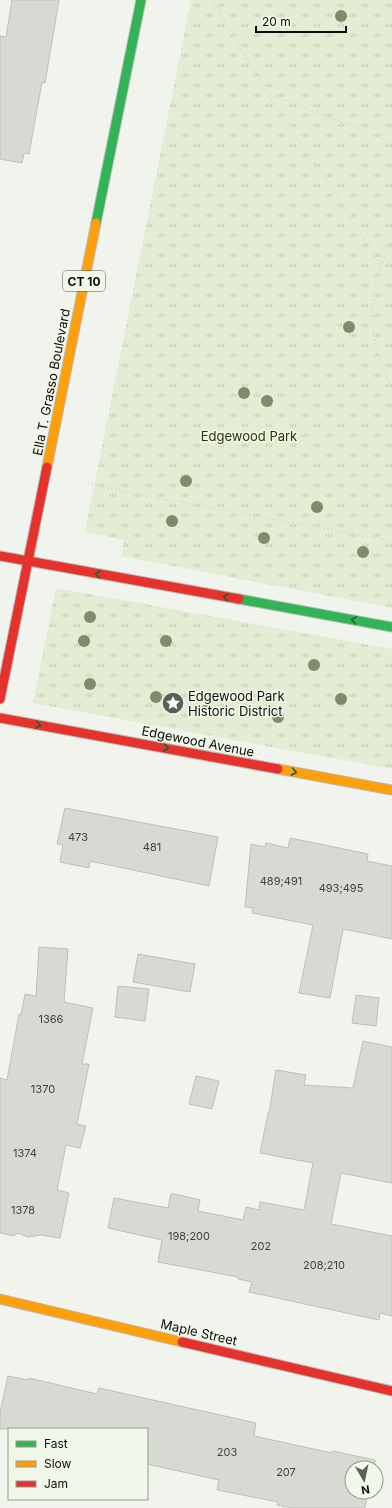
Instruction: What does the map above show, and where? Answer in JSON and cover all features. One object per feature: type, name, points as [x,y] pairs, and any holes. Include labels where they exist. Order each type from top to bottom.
[{"type":"street","name":"Ella T. Grasso Boulevard","points":[[0,699],[140,0]]},
{"type":"street","points":[[0,556],[392,627]]},
{"type":"street","name":"Edgewood Avenue","points":[[0,718],[392,790]]},
{"type":"street","name":"Maple Street","points":[[0,1299],[392,1391]]},
{"type":"path","points":[[212,0],[267,93],[331,187],[381,265]]},
{"type":"path","points":[[267,93],[392,142]]},
{"type":"path","points":[[392,243],[381,265],[374,292],[372,324],[377,352],[392,386]]},
{"type":"path","points":[[88,483],[131,493],[392,541]]},
{"type":"green space","name":"Edgewood Park","points":[[191,0],[392,0],[392,608],[121,556],[124,540],[85,532]]},
{"type":"green space","points":[[56,588],[392,649],[392,769],[33,703]]},
{"type":"building","points":[[12,0],[59,0],[45,83],[42,82],[29,154],[24,153],[22,163],[0,159],[0,36],[6,37]]},
{"type":"building","points":[[65,808],[218,837],[209,886],[90,861],[89,868],[60,862],[63,845],[57,844]]},
{"type":"building","points":[[290,838],[368,854],[367,861],[392,866],[392,939],[343,929],[330,998],[299,993],[313,925],[252,913],[253,908],[245,907],[251,844],[265,847],[266,843],[288,848]]},
{"type":"building","points":[[39,947],[68,949],[64,1002],[93,1008],[82,1064],[89,1064],[77,1124],[86,1126],[80,1148],[66,1145],[57,1190],[69,1193],[60,1238],[41,1235],[28,1237],[18,1233],[14,1236],[0,1233],[0,1078],[7,1080],[19,1014],[21,1015],[25,994],[36,996]]},
{"type":"building","points":[[138,954],[195,964],[190,992],[133,982]]},
{"type":"building","points":[[118,986],[149,989],[145,1021],[115,1017]]},
{"type":"building","points":[[356,995],[379,998],[376,1026],[352,1023]]},
{"type":"building","points":[[363,1041],[392,1047],[392,1183],[341,1173],[331,1224],[392,1236],[392,1316],[380,1313],[379,1320],[249,1292],[252,1282],[238,1279],[238,1277],[158,1262],[162,1240],[108,1228],[114,1198],[168,1208],[171,1194],[175,1194],[200,1200],[198,1211],[243,1220],[246,1207],[259,1210],[260,1202],[304,1210],[313,1163],[260,1153],[269,1113],[276,1070],[306,1075],[304,1085],[353,1088]]},
{"type":"building","points":[[196,1076],[219,1081],[212,1109],[189,1104]]},
{"type":"building","points":[[8,1376],[28,1380],[29,1378],[97,1394],[99,1388],[256,1423],[254,1436],[332,1453],[333,1451],[375,1460],[344,1460],[344,1500],[366,1500],[365,1508],[292,1508],[277,1505],[278,1502],[217,1490],[219,1480],[148,1464],[148,1428],[0,1429],[0,1412]]},
{"type":"traffic: fast","points":[[96,223],[141,0]]},
{"type":"traffic: fast","points":[[239,599],[392,627]]},
{"type":"traffic: slow","points":[[47,467],[96,223]]},
{"type":"traffic: slow","points":[[278,769],[392,790]]},
{"type":"traffic: slow","points":[[0,1299],[182,1342]]},
{"type":"traffic: jam","points":[[0,699],[47,467]]},
{"type":"traffic: jam","points":[[0,556],[239,599]]},
{"type":"traffic: jam","points":[[0,718],[278,769]]},
{"type":"traffic: jam","points":[[182,1342],[392,1391]]},
{"type":"place","name":"Edgewood Park Historic District","points":[[173,703]]}]
